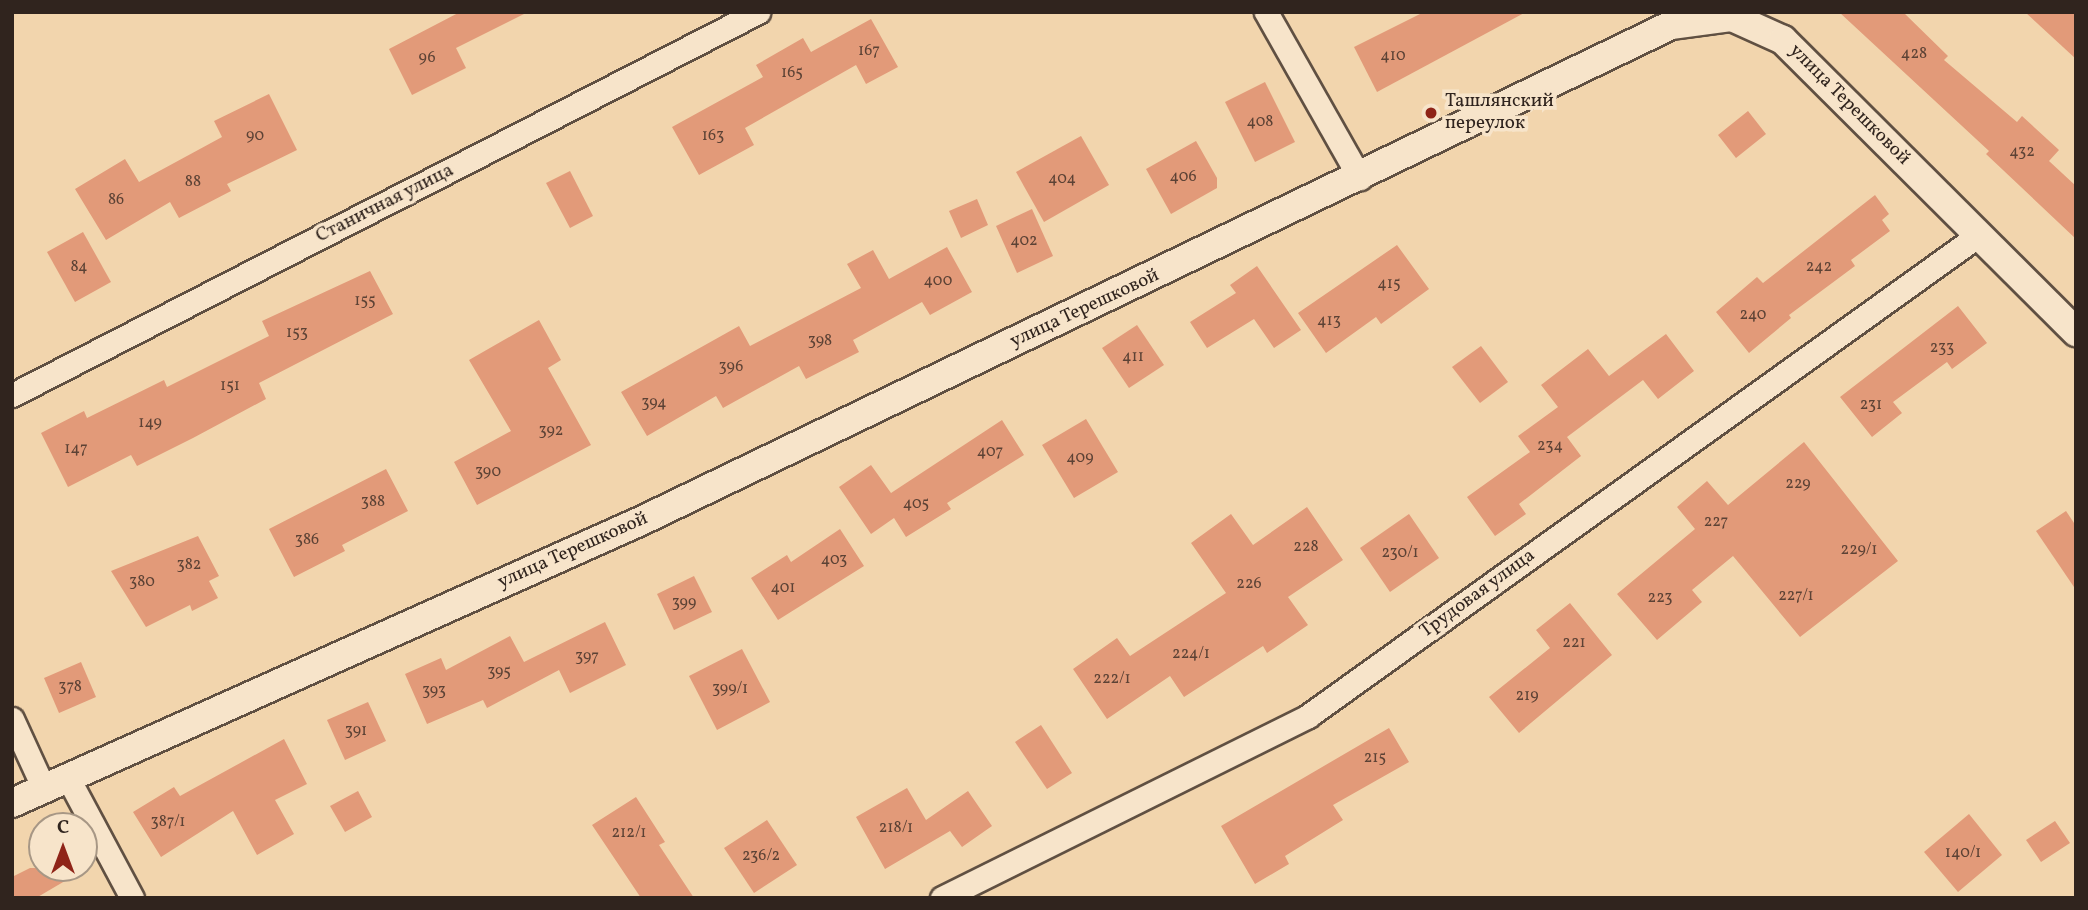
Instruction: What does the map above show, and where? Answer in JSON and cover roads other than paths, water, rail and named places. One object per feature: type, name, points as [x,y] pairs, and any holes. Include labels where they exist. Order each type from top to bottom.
[{"type":"street","name":"Станичная улица","points":[[12,395],[758,12]]},
{"type":"street","points":[[1266,12],[1360,178]]},
{"type":"street","name":"улица Терешковой","points":[[12,803],[641,521],[1360,178],[1671,25],[1732,17],[1783,40],[2076,332]]},
{"type":"street","name":"Трудовая улица","points":[[942,898],[1308,716],[1980,234]]},
{"type":"street","points":[[12,719],[132,898]]},
{"type":"place","name":"Ташлянский переулок","points":[[1431,113]]}]
